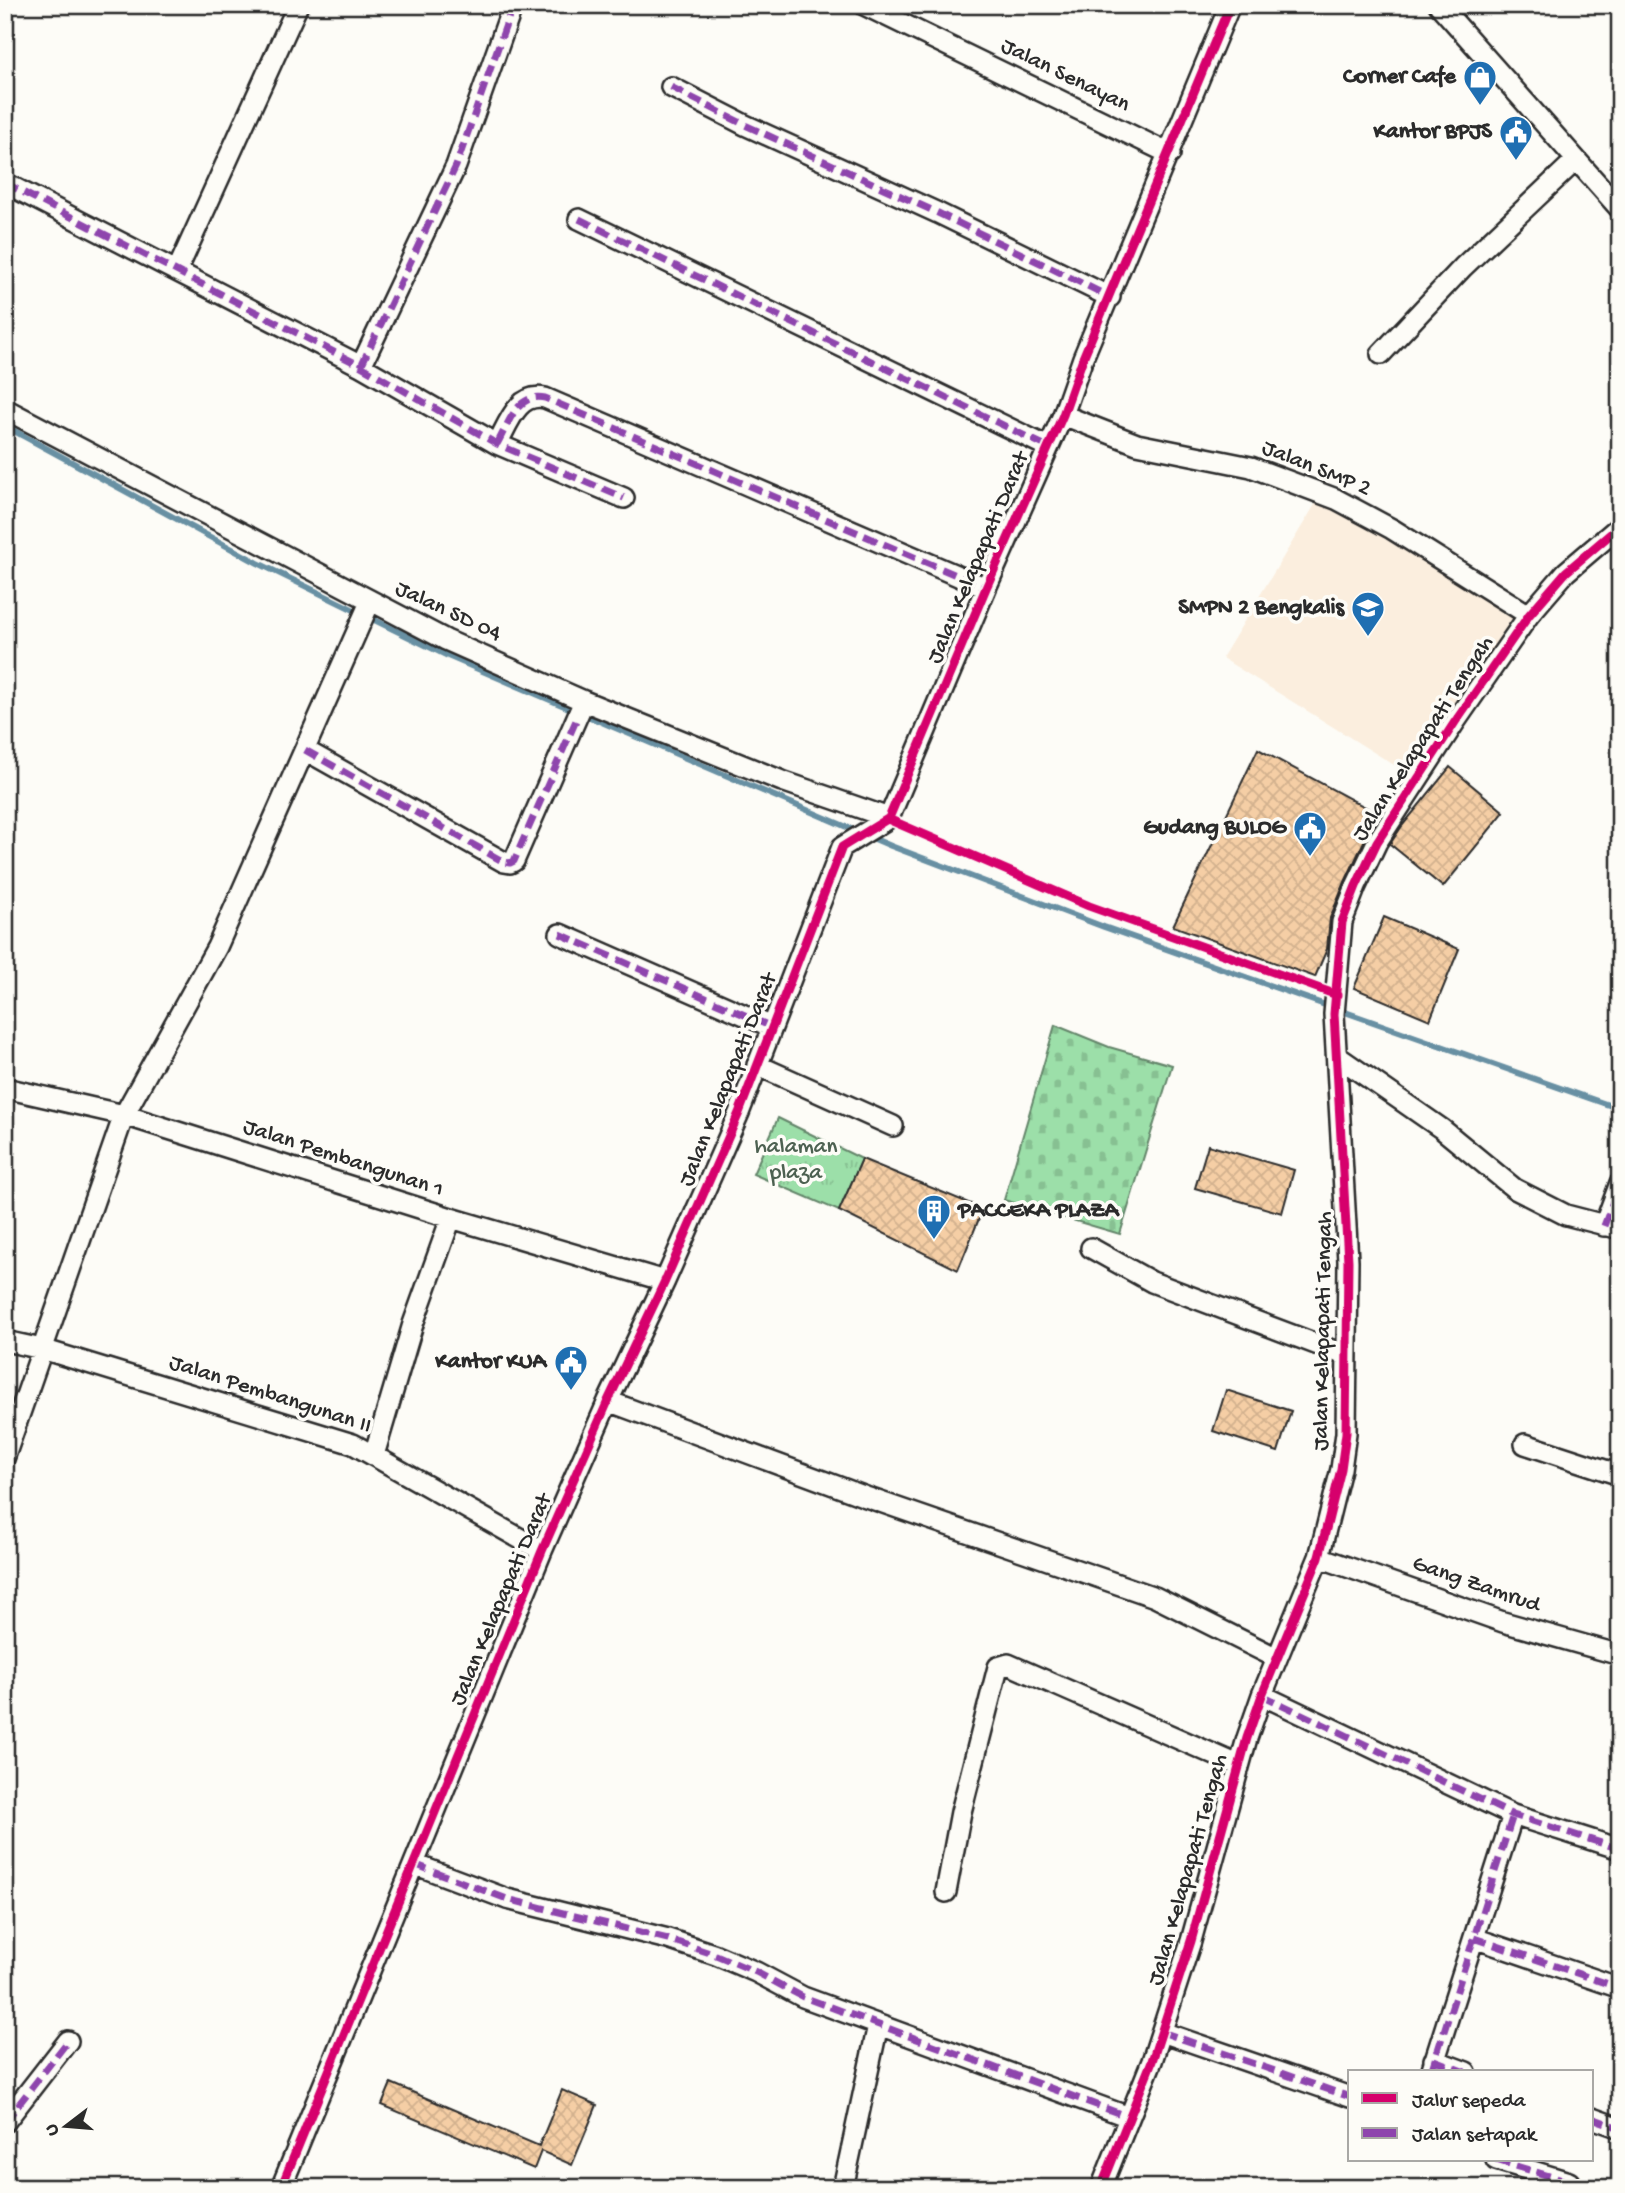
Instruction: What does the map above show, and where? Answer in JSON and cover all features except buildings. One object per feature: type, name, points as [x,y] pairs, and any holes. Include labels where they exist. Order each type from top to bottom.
[{"type":"street","points":[[177,271],[298,5]]},
{"type":"street","points":[[361,366],[456,166],[513,5]]},
{"type":"street","name":"Jalan Senayan","points":[[864,5],[1170,154]]},
{"type":"street","name":"Jalan Kelapapati Darat","points":[[281,2188],[542,1552],[739,1113],[842,847],[888,819],[1063,415],[1083,358],[1230,5]]},
{"type":"street","points":[[1438,5],[1620,209]]},
{"type":"street","points":[[671,87],[745,125],[925,207],[1110,297]]},
{"type":"street","points":[[1381,354],[1463,267],[1576,160]]},
{"type":"street","points":[[5,183],[361,366],[497,444],[624,498]]},
{"type":"street","points":[[579,219],[1048,447]]},
{"type":"street","points":[[497,444],[520,404],[531,397],[545,398],[986,588]]},
{"type":"street","name":"Jalan SD 04","points":[[5,409],[367,612],[446,640],[581,708],[888,819]]},
{"type":"street","name":"Jalan SMP 2","points":[[1063,415],[1136,444],[1251,467],[1336,499],[1392,529],[1529,615]]},
{"type":"street","name":"Jalan Kelapapati Tengah","points":[[1101,2188],[1162,2032],[1191,1941],[1238,1765],[1262,1695],[1319,1557],[1343,1457],[1346,1433],[1348,1261],[1335,1004],[1342,922],[1370,856],[1455,722],[1529,615],[1566,572],[1620,526]]},
{"type":"street","points":[[5,1457],[124,1115],[217,947],[367,612]]},
{"type":"street","points":[[305,750],[510,863],[514,861],[581,708]]},
{"type":"street","points":[[560,934],[772,1027]]},
{"type":"street","points":[[1337,1056],[1442,1129],[1515,1189],[1566,1215],[1612,1227],[1620,1183]]},
{"type":"street","points":[[757,1065],[893,1126]]},
{"type":"street","name":"Jalan Pembangunan 1","points":[[5,1088],[124,1115],[451,1218],[665,1281]]},
{"type":"street","points":[[374,1455],[413,1324],[451,1218]]},
{"type":"street","points":[[1091,1248],[1152,1282],[1345,1355]]},
{"type":"street","name":"Jalan Pembangunan II","points":[[5,1341],[42,1349],[341,1441],[374,1455],[542,1552]]},
{"type":"street","points":[[608,1401],[879,1502],[1155,1597],[1277,1658]]},
{"type":"street","points":[[1525,1444],[1620,1475]]},
{"type":"street","name":"Gang Zamrud","points":[[1319,1557],[1503,1622],[1620,1655]]},
{"type":"street","points":[[946,1892],[961,1812],[998,1667],[1001,1664],[1008,1664],[1238,1765]]},
{"type":"street","points":[[1262,1695],[1513,1815],[1620,1849]]},
{"type":"street","points":[[1455,2070],[1433,2066],[1513,1815]]},
{"type":"street","points":[[414,1864],[507,1899],[668,1939],[716,1955],[803,1997],[1129,2118]]},
{"type":"street","points":[[1474,1938],[1620,1988]]},
{"type":"street","points":[[843,2188],[878,2025]]},
{"type":"street","points":[[1162,2032],[1348,2096]]},
{"type":"street","points":[[7,2117],[68,2041]]},
{"type":"street","points":[[1594,2119],[1620,2129]]},
{"type":"street","points":[[1503,2162],[1569,2182]]},
{"type":"shaded area","name":"SMPN 2 Bengkalis","points":[[1319,498],[1515,618],[1407,773],[1222,658]]},
{"type":"green space","points":[[1055,1025],[1109,1047],[1172,1065],[1120,1234],[1004,1200]]},
{"type":"green space","name":"halaman plaza","points":[[778,1118],[862,1159],[839,1211],[753,1174]]},
{"type":"waterway","points":[[5,426],[258,563],[450,657],[891,846],[1104,927],[1620,1109]]},
{"type":"marked path","points":[[361,366],[456,166],[513,5]]},
{"type":"marked path","points":[[671,87],[745,125],[938,213],[1110,297]]},
{"type":"marked path","points":[[5,183],[361,366],[497,444],[624,498]]},
{"type":"marked path","points":[[579,219],[1048,447]]},
{"type":"marked path","points":[[497,444],[520,405],[535,397],[545,398],[986,588]]},
{"type":"marked path","points":[[305,750],[510,863],[514,861],[578,716]]},
{"type":"marked path","points":[[560,934],[772,1027]]},
{"type":"marked path","points":[[1604,1226],[1620,1183]]},
{"type":"marked path","points":[[1262,1695],[1513,1815],[1620,1849]]},
{"type":"marked path","points":[[1432,2070],[1513,1815]]},
{"type":"marked path","points":[[414,1864],[507,1899],[668,1939],[716,1955],[803,1997],[1129,2117]]},
{"type":"marked path","points":[[1474,1938],[1620,1988]]},
{"type":"marked path","points":[[1162,2032],[1348,2096]]},
{"type":"marked path","points":[[5,2122],[68,2041]]},
{"type":"marked path","points":[[1434,2060],[1461,2070]]},
{"type":"marked path","points":[[1594,2119],[1620,2128]]},
{"type":"marked path","points":[[1503,2162],[1569,2182]]},
{"type":"cycle path","points":[[281,2188],[542,1551],[739,1113],[842,847],[889,818],[986,588],[1063,415],[1083,358],[1230,5]]},
{"type":"cycle path","points":[[1101,2188],[1152,2061],[1191,1941],[1247,1738],[1319,1557],[1341,1469],[1346,1433],[1348,1261],[1334,1014],[1342,922],[1377,842],[1529,615],[1566,572],[1620,526]]},
{"type":"cycle path","points":[[888,819],[1089,906],[1337,995]]},
{"type":"place","name":"Corner Cafe","points":[[1480,107]]},
{"type":"place","name":"Kantor BPJS","points":[[1516,162]]},
{"type":"place","name":"SMPN 2 Bengkalis","points":[[1368,638]]},
{"type":"place","name":"Gudang BULOG","points":[[1310,858]]},
{"type":"place","name":"PACCEKA PLAZA","points":[[934,1241]]},
{"type":"place","name":"Kantor KUA","points":[[571,1392]]}]
